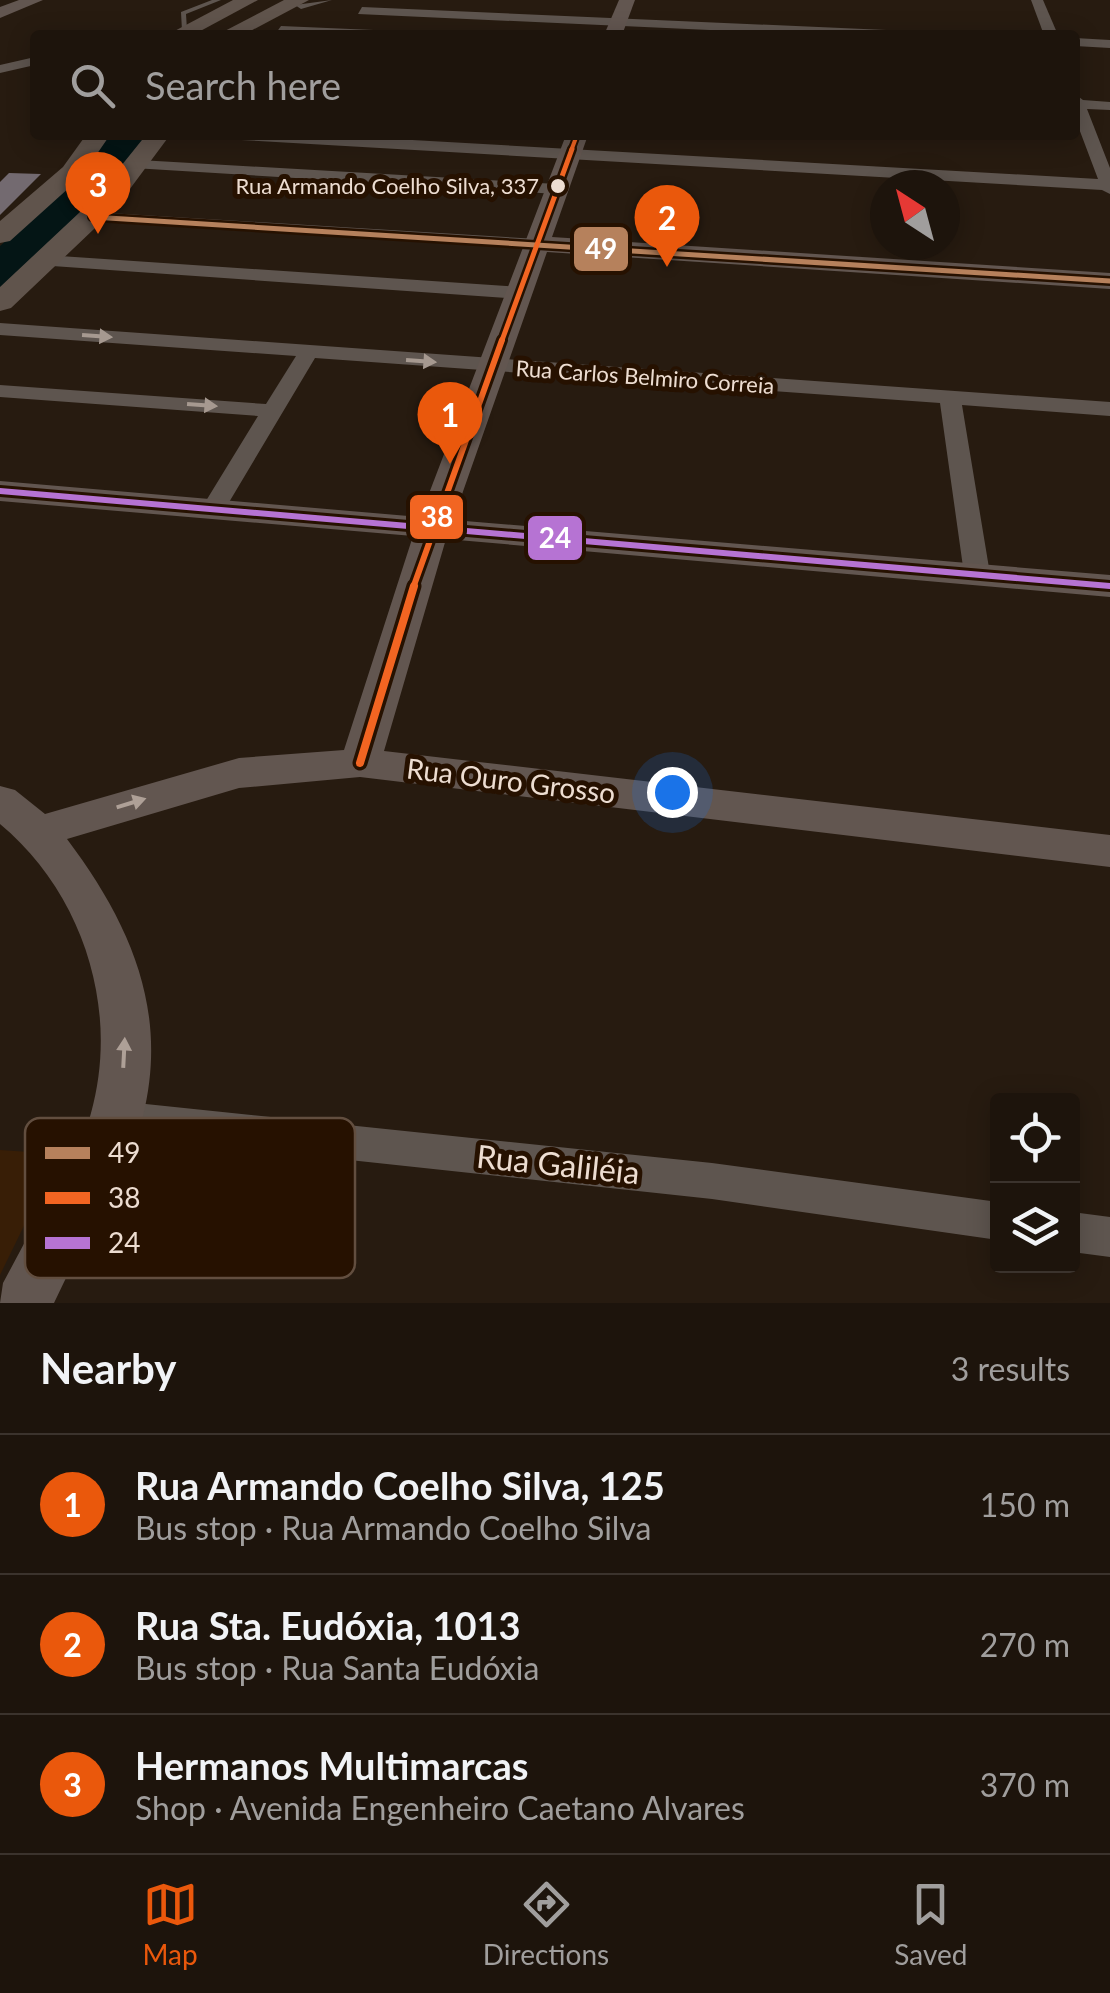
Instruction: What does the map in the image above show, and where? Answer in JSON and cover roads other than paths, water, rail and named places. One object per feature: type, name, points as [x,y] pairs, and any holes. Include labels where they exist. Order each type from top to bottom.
[{"type":"main road","points":[[183,30],[246,0]]},
{"type":"main road","points":[[238,30],[300,2]]},
{"type":"main road","points":[[0,235],[64,180],[94,140]]},
{"type":"main road","points":[[0,302],[92,216],[139,164],[155,140]]},
{"type":"street","points":[[0,13],[35,0]]},
{"type":"street","points":[[300,2],[326,0]]},
{"type":"street","points":[[616,28],[628,0]]},
{"type":"street","points":[[1037,0],[1049,30]]},
{"type":"street","points":[[362,11],[700,30]]},
{"type":"street","points":[[1080,42],[1110,44]]},
{"type":"street","points":[[0,69],[30,63]]},
{"type":"street","points":[[1080,102],[1110,106]]},
{"type":"street","points":[[426,140],[574,144],[1110,186],[1080,112]]},
{"type":"street","points":[[360,762],[433,529],[574,144]]},
{"type":"street","points":[[139,164],[557,189]]},
{"type":"street","points":[[92,216],[1110,281]]},
{"type":"street","points":[[46,262],[522,293]]},
{"type":"street","name":"Rua Carlos Belmiro Correia","points":[[0,329],[1110,409]]},
{"type":"street","points":[[213,509],[308,353]]},
{"type":"street","points":[[0,391],[273,410]]},
{"type":"street","points":[[950,398],[977,574]]},
{"type":"street","points":[[0,491],[1110,586]]},
{"type":"street","name":"Rua Ouro Grosso","points":[[19,817],[239,773],[360,762],[1110,852]]},
{"type":"street","points":[[19,817],[78,888],[110,951],[124,995],[125,1051],[117,1118]]},
{"type":"street","name":"Rua Galiléia","points":[[355,1144],[712,1182],[990,1221]]},
{"type":"street","points":[[1080,1233],[1110,1237]]},
{"type":"street","points":[[24,1303],[37,1278]]},
{"type":"lane","points":[[178,30],[183,13],[218,0]]},
{"type":"place","name":"Rua Armando Coelho Silva, 337","points":[[558,186]]},
{"type":"place","name":"Hermanos Multimarcas","points":[[98,234]]},
{"type":"place","name":"Rua Sta. Eudóxia, 1013","points":[[667,267]]},
{"type":"place","name":"Rua Armando Coelho Silva, 125","points":[[450,464]]}]
